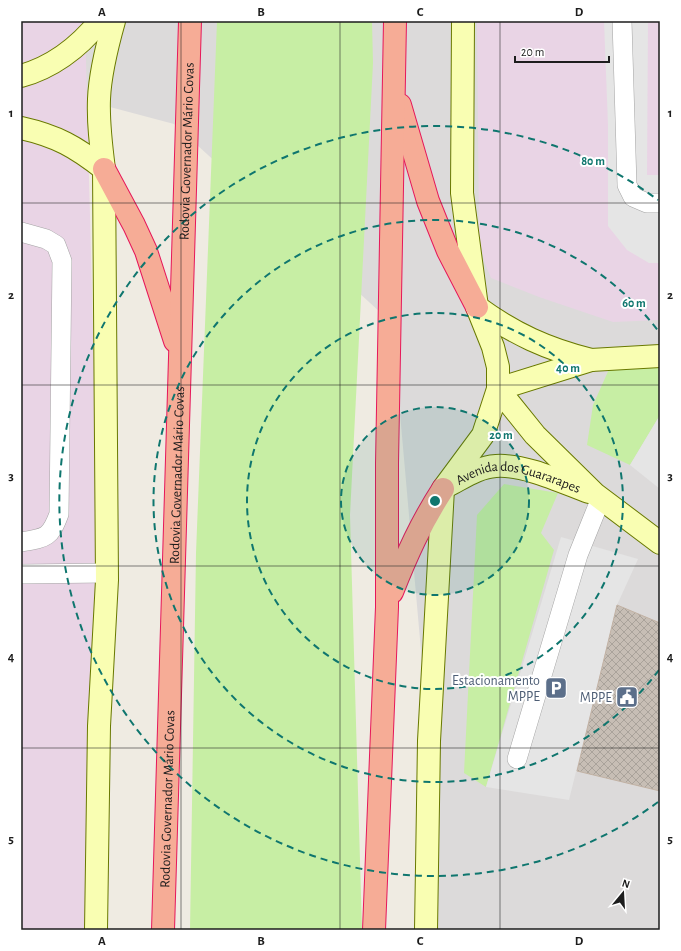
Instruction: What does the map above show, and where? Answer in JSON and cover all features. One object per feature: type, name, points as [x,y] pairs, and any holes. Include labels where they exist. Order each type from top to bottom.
[{"type":"highway","name":"Rodovia Governador Mário Covas","points":[[164,930],[190,21]]},
{"type":"highway","points":[[374,930],[387,607],[387,463],[395,21]]},
{"type":"highway","points":[[393,83],[428,201],[448,251],[477,307]]},
{"type":"highway","points":[[104,169],[146,251],[180,356]]},
{"type":"highway","points":[[387,607],[405,558],[421,524],[443,488]]},
{"type":"main road","points":[[21,76],[40,69],[72,50],[100,21]]},
{"type":"main road","points":[[96,930],[99,726],[106,573],[104,169],[98,115],[99,98],[108,42],[114,21]]},
{"type":"main road","points":[[426,930],[429,741],[443,488],[483,435],[498,389],[498,367],[477,307],[462,192],[461,134],[463,21]]},
{"type":"main road","points":[[22,131],[70,144],[104,169]]},
{"type":"main road","points":[[477,307],[520,335],[547,347],[591,360]]},
{"type":"main road","points":[[498,389],[591,360],[660,356]]},
{"type":"main road","name":"Avenida dos Guararapes","points":[[498,389],[535,435],[598,496],[660,543]]},
{"type":"main road","name":"Avenida dos Guararapes","points":[[443,488],[485,468],[503,466],[518,468],[598,496]]},
{"type":"lane","points":[[622,21],[627,185],[633,197],[647,203],[660,203]]},
{"type":"lane","points":[[21,232],[46,239],[56,245],[62,261],[59,514],[53,529],[42,538],[21,542]]},
{"type":"lane","points":[[517,759],[578,555],[598,496]]},
{"type":"lane","points":[[21,574],[106,573]]},
{"type":"shaded area","points":[[21,21],[660,21],[660,930],[426,930],[429,741],[392,323],[174,124],[31,86]]},
{"type":"shaded area","points":[[21,21],[85,21],[103,719],[97,930],[21,930]]},
{"type":"shaded area","points":[[477,21],[660,21],[660,320],[613,322],[539,297],[491,278],[484,261],[479,237]]},
{"type":"shaded area","points":[[604,21],[648,21],[647,175],[660,175],[660,263],[649,263],[627,250],[608,226],[608,125]]},
{"type":"shaded area","points":[[660,415],[660,489],[630,465]]},
{"type":"shaded area","name":"Estacionamento MPPE","points":[[561,537],[638,559],[617,605],[569,800],[486,787]]},
{"type":"green space","points":[[217,21],[372,21],[373,63],[350,515],[362,930],[190,930],[196,553]]},
{"type":"green space","points":[[660,349],[660,415],[630,465],[587,445],[593,405],[610,367]]},
{"type":"green space","points":[[504,484],[558,493],[541,533],[554,550],[486,787],[464,773],[477,515]]},
{"type":"building","name":"MPPE","points":[[617,605],[660,623],[660,791],[577,771]]},
{"type":"place","name":"Estacionamento MPPE","points":[[556,688]]},
{"type":"place","name":"MPPE","points":[[627,697]]}]
